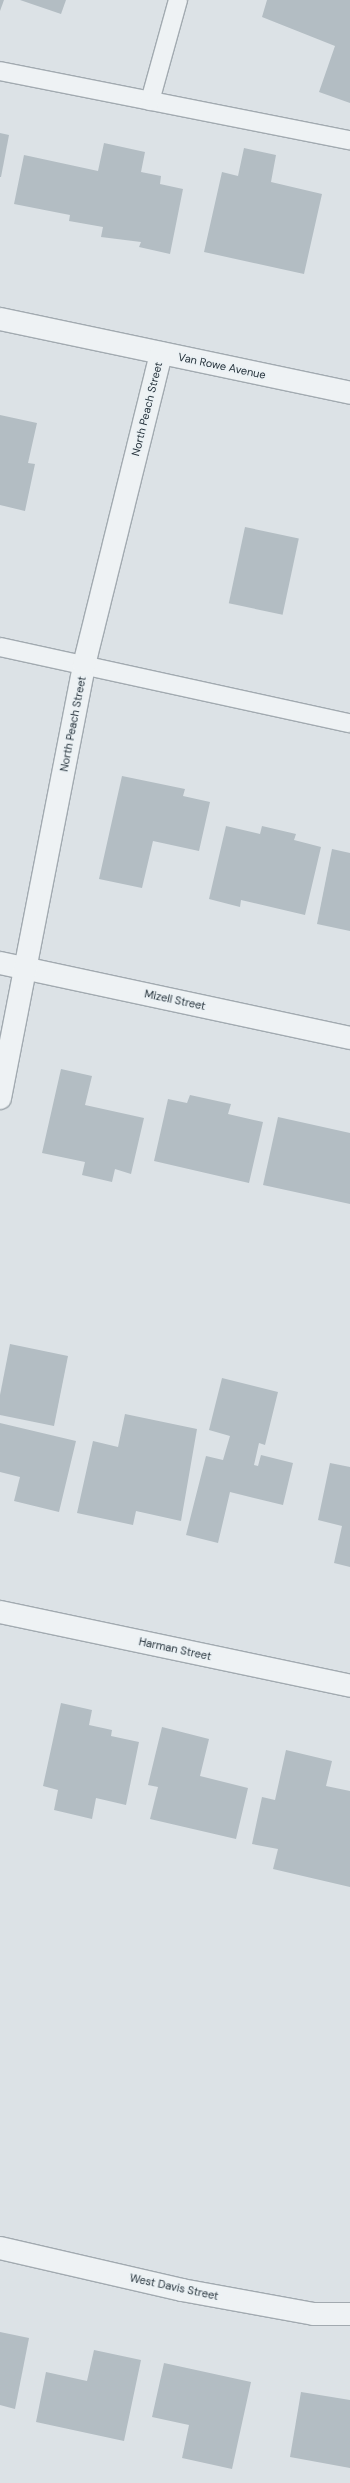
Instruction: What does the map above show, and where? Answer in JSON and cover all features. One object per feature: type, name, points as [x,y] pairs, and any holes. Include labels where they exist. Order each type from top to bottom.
[{"type":"street","name":"Van Rowe Avenue","points":[[0,319],[350,393]]},
{"type":"street","name":"North Peach Street","points":[[0,1098],[27,969],[84,665],[161,353]]},
{"type":"street","name":"Mizell Street","points":[[0,963],[350,1038]]},
{"type":"street","name":"Harman Street","points":[[0,1612],[350,1686]]},
{"type":"street","name":"West Davis Street","points":[[0,2248],[182,2290],[314,2314],[350,2314]]},
{"type":"lane","points":[[150,101],[178,0]]},
{"type":"lane","points":[[0,71],[350,140]]},
{"type":"lane","points":[[0,647],[350,723]]},
{"type":"building","points":[[0,0],[4,0],[0,11]]},
{"type":"building","points":[[20,0],[66,0],[61,14]]},
{"type":"building","points":[[267,0],[350,0],[350,103],[319,92],[335,46],[262,17]]},
{"type":"building","points":[[0,133],[9,135],[1,177],[0,177]]},
{"type":"building","points":[[104,143],[145,152],[141,172],[161,176],[160,184],[183,189],[170,254],[139,247],[141,242],[101,237],[103,227],[69,221],[70,215],[14,204],[24,155],[98,171]]},
{"type":"building","points":[[244,148],[276,155],[271,182],[322,194],[304,274],[204,252],[222,172],[238,176]]},
{"type":"building","points":[[0,415],[37,423],[28,463],[35,464],[25,511],[0,505]]},
{"type":"building","points":[[245,527],[299,538],[283,615],[229,603]]},
{"type":"building","points":[[122,776],[185,789],[183,796],[210,802],[199,851],[153,841],[142,888],[99,879]]},
{"type":"building","points":[[226,826],[260,834],[262,826],[296,834],[294,840],[321,847],[305,915],[241,900],[240,907],[209,899]]},
{"type":"building","points":[[332,849],[350,853],[350,931],[317,924]]},
{"type":"building","points":[[61,1069],[92,1076],[85,1105],[144,1118],[131,1174],[115,1169],[112,1182],[82,1175],[85,1162],[42,1153]]},
{"type":"building","points":[[190,1095],[231,1104],[228,1114],[263,1122],[249,1183],[154,1161],[168,1099],[187,1103]]},
{"type":"building","points":[[278,1117],[350,1133],[350,1204],[263,1185]]},
{"type":"building","points":[[10,1344],[68,1356],[54,1426],[0,1415],[0,1395]]},
{"type":"building","points":[[222,1378],[278,1392],[265,1445],[259,1443],[254,1465],[258,1466],[261,1455],[293,1463],[283,1505],[230,1492],[218,1543],[186,1535],[206,1456],[223,1460],[230,1436],[209,1430]]},
{"type":"building","points":[[125,1414],[197,1429],[181,1521],[136,1511],[133,1525],[77,1513],[93,1441],[118,1447]]},
{"type":"building","points":[[0,1423],[76,1441],[59,1512],[14,1501],[20,1477],[0,1472]]},
{"type":"building","points":[[330,1463],[350,1467],[350,1567],[334,1563],[342,1526],[318,1520]]},
{"type":"building","points":[[61,1703],[92,1710],[89,1725],[112,1730],[111,1736],[139,1742],[126,1805],[96,1798],[92,1819],[54,1810],[58,1790],[43,1786]]},
{"type":"building","points":[[162,1727],[209,1739],[200,1776],[248,1788],[236,1839],[150,1819],[158,1787],[148,1785]]},
{"type":"building","points":[[286,1750],[332,1761],[326,1786],[350,1791],[350,1887],[273,1869],[278,1849],[252,1844],[262,1797],[275,1800]]},
{"type":"building","points":[[0,2332],[29,2338],[15,2409],[0,2405]]},
{"type":"building","points":[[94,2350],[141,2360],[124,2441],[36,2422],[46,2372],[87,2381]]},
{"type":"building","points":[[164,2363],[251,2382],[232,2469],[182,2458],[189,2425],[152,2417]]},
{"type":"building","points":[[301,2392],[350,2400],[350,2468],[290,2457]]}]
